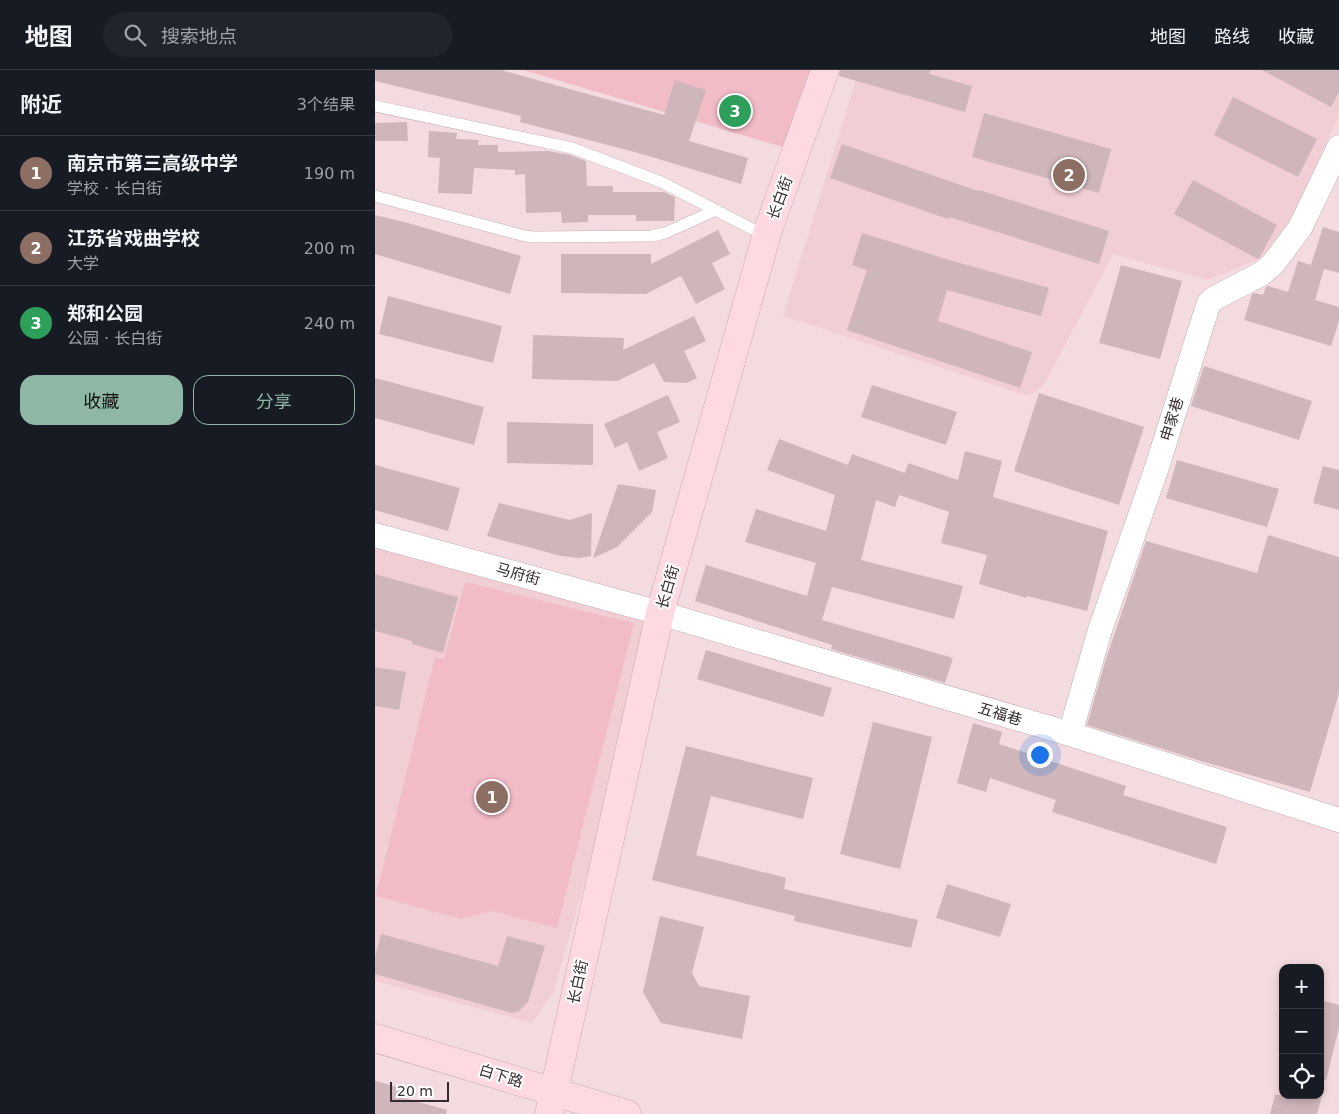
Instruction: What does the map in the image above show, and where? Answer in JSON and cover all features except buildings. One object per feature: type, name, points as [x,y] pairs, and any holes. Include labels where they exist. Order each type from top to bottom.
[{"type":"street","name":"长白街","points":[[551,1103],[660,613],[766,236],[825,70]]},
{"type":"street","name":"申家巷","points":[[1070,734],[1100,630],[1157,467],[1209,303],[1261,274],[1273,264],[1300,228],[1339,147]]},
{"type":"street","name":"马府街","points":[[375,536],[660,613]]},
{"type":"street","name":"五福巷","points":[[660,613],[1070,734],[1339,820]]},
{"type":"street","name":"白下路","points":[[375,1038],[551,1103],[627,1114]]},
{"type":"lane","points":[[375,106],[572,148],[661,182],[766,236]]},
{"type":"lane","points":[[375,196],[534,237],[651,236],[665,233],[716,210]]},
{"type":"shaded area","points":[[523,70],[825,70],[796,151]]},
{"type":"shaded area","points":[[859,70],[1339,70],[1339,116],[1283,235],[1259,259],[1208,280],[1113,254],[1044,385],[1028,396],[783,316]]},
{"type":"shaded area","points":[[375,535],[660,613],[554,991],[532,1023],[375,981]]},
{"type":"shaded area","points":[[465,582],[634,623],[557,928],[492,911],[461,919],[376,896],[435,657],[444,659]]},
{"type":"place","name":"郑和公园","points":[[735,111]]},
{"type":"place","name":"江苏省戏曲学校","points":[[1069,175]]},
{"type":"place","name":"南京市第三高级中学","points":[[492,797]]}]
